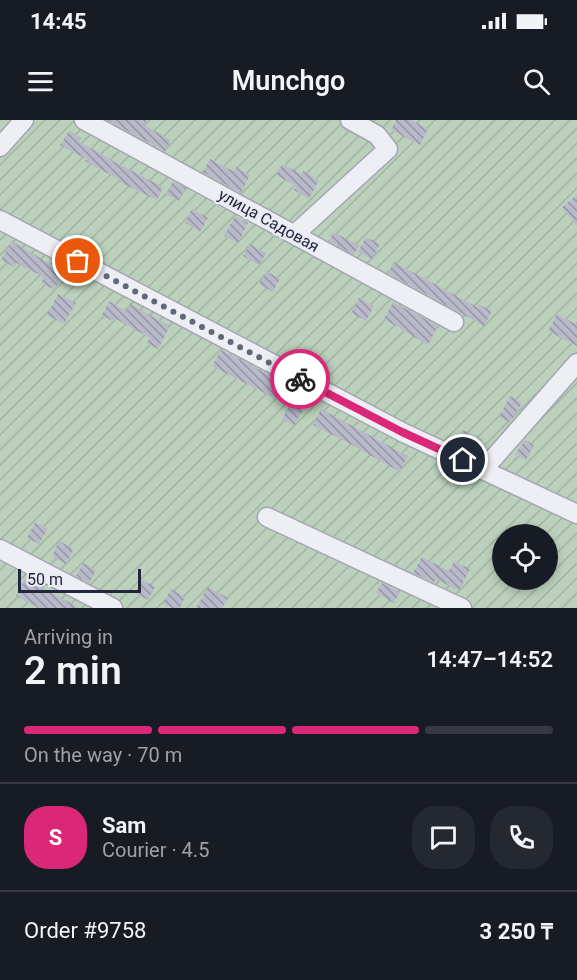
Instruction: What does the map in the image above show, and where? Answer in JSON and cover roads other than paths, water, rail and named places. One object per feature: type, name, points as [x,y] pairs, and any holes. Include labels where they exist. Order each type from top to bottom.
[{"type":"street","points":[[0,147],[24,120]]},
{"type":"street","name":"улица Садовая","points":[[84,120],[453,322]]},
{"type":"street","points":[[295,234],[388,149],[377,135],[350,120]]},
{"type":"street","points":[[0,220],[402,432],[577,514]]},
{"type":"street","points":[[483,470],[577,363]]},
{"type":"street","points":[[267,517],[462,608]]},
{"type":"street","points":[[0,549],[113,608]]}]
